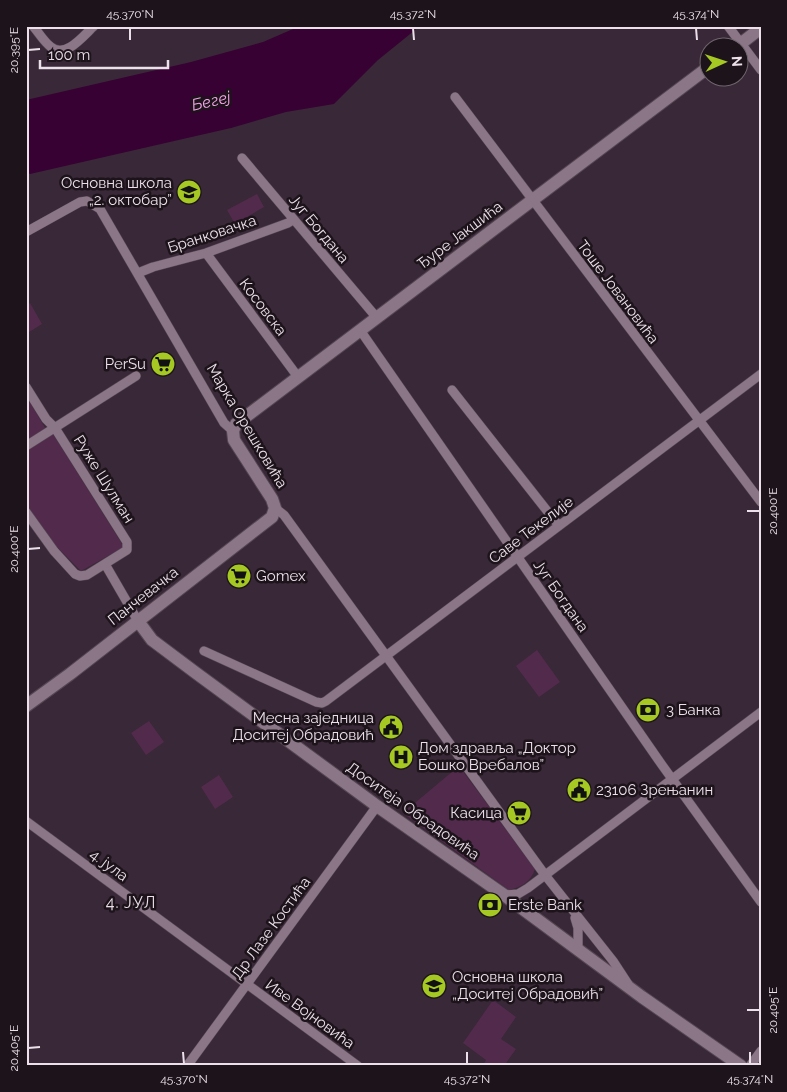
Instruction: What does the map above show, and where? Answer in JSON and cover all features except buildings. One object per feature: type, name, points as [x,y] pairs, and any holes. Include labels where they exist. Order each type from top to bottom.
[{"type":"street","points":[[33,26],[51,47],[58,50],[70,48],[94,26]]},
{"type":"street","points":[[728,26],[734,38]]},
{"type":"street","points":[[747,38],[761,28]]},
{"type":"street","points":[[750,58],[761,70]]},
{"type":"street","name":"Ђуре Јакшића","points":[[233,431],[236,424],[700,74]]},
{"type":"street","name":"Тоше Јовановића","points":[[455,97],[761,502]]},
{"type":"street","name":"Југ Богдана","points":[[242,158],[377,318]]},
{"type":"street","name":"Марка Орешковића","points":[[26,232],[80,202],[87,201],[100,210],[224,423],[233,431],[234,440],[270,495],[275,508],[284,515],[545,875]]},
{"type":"street","name":"Бранковачка","points":[[138,273],[153,267],[206,253],[293,220]]},
{"type":"street","name":"Косовска","points":[[206,253],[298,377]]},
{"type":"street","name":"Југ Богдана","points":[[360,330],[672,779],[761,902]]},
{"type":"street","name":"Саве Текелије","points":[[204,651],[316,702],[322,703],[761,374]]},
{"type":"street","name":"Руже Шулман","points":[[26,446],[136,376]]},
{"type":"street","name":"Руже Шулман","points":[[26,387],[46,419],[56,428],[127,542],[127,547],[125,552],[87,575],[80,576],[75,574],[54,551],[26,512]]},
{"type":"street","points":[[452,390],[559,526]]},
{"type":"street","name":"Панчевачка","points":[[26,706],[268,522],[275,508]]},
{"type":"street","points":[[105,564],[138,621]]},
{"type":"street","name":"Доситеја Обрадовића","points":[[138,621],[152,640],[377,806],[504,895],[630,989],[741,1066]]},
{"type":"street","points":[[504,895],[523,892],[761,712]]},
{"type":"street","name":"Др Лазе Костића","points":[[187,1066],[377,806]]},
{"type":"street","name":"4. јула","points":[[26,821],[247,984]]},
{"type":"street","name":"Доситеја Обрадовића","points":[[545,875],[613,961],[630,989]]},
{"type":"street","points":[[571,908],[578,928],[578,951]]},
{"type":"street","name":"Иве Војновића","points":[[247,984],[358,1066]]},
{"type":"street","points":[[750,1066],[761,1051]]},
{"type":"shaded area","points":[[257,194],[264,207],[235,224],[227,210]]},
{"type":"shaded area","points":[[30,303],[42,324],[26,334],[26,306]]},
{"type":"shaded area","points":[[29,401],[47,431],[26,444],[26,402]]},
{"type":"shaded area","points":[[53,434],[124,547],[81,571],[56,546],[26,505],[26,449]]},
{"type":"shaded area","points":[[537,650],[560,682],[539,697],[516,666]]},
{"type":"shaded area","points":[[149,721],[164,742],[146,755],[131,733]]},
{"type":"shaded area","points":[[459,766],[535,869],[528,881],[518,887],[509,890],[403,813]]},
{"type":"shaded area","points":[[219,775],[233,797],[215,809],[201,787]]},
{"type":"shaded area","points":[[493,1000],[516,1017],[501,1039],[516,1049],[504,1066],[484,1066],[486,1060],[463,1043]]},
{"type":"water","name":"Бегеј","points":[[300,26],[420,26],[378,60],[334,104],[286,112],[231,128],[30,174],[26,172],[26,100],[191,62],[263,42]]},
{"type":"place","name":"Основна школа „2. октобар”","points":[[189,192]]},
{"type":"place","name":"PerSu","points":[[163,364]]},
{"type":"place","name":"Gomex","points":[[239,576]]},
{"type":"place","name":"3 Банка","points":[[648,710]]},
{"type":"place","name":"Месна заједница Доситеј Обрадовић","points":[[391,727]]},
{"type":"place","name":"Дом здравља „Доктор Бошко Вребалов”","points":[[401,757]]},
{"type":"place","name":"23106 Зрењанин","points":[[579,790]]},
{"type":"place","name":"Касица","points":[[519,813]]},
{"type":"place","name":"Erste Bank","points":[[490,905]]},
{"type":"place","name":"Основна школа „Доситеј Обрадовић”","points":[[434,986]]},
{"type":"district","name":"4. ЈУЛ","points":[[131,902]]}]
